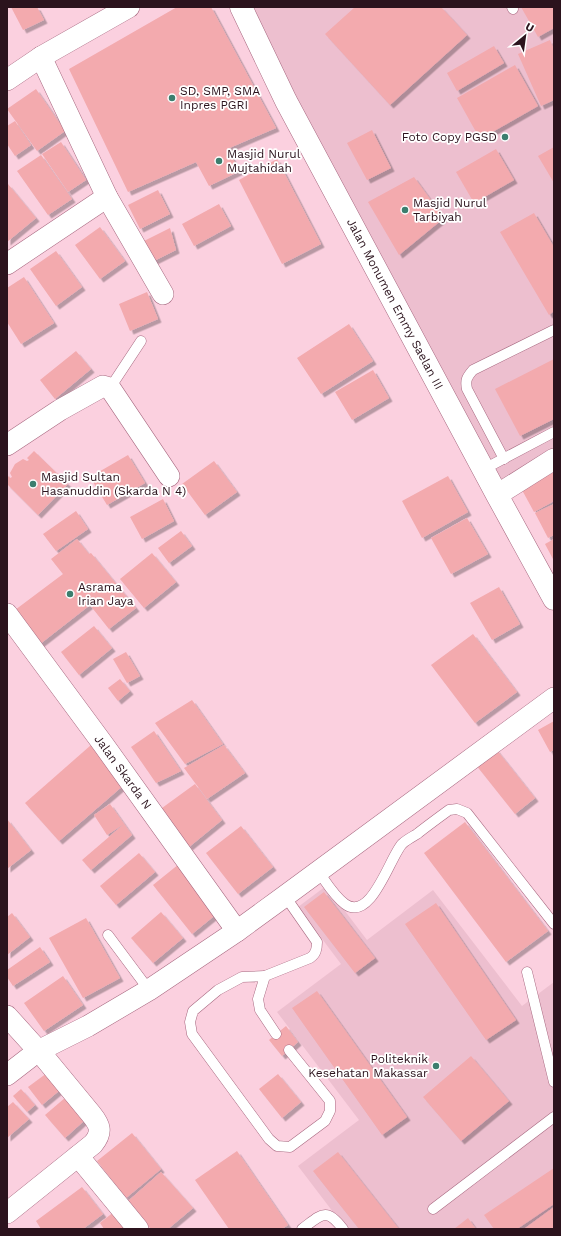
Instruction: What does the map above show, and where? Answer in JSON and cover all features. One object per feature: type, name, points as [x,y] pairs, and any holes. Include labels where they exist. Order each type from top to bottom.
[{"type":"street","points":[[7,80],[40,57],[129,7]]},
{"type":"street","name":"Jalan Monumen Emmy Saelan III","points":[[241,7],[286,101],[554,599]]},
{"type":"street","points":[[40,57],[107,196],[163,294]]},
{"type":"street","points":[[7,264],[107,196]]},
{"type":"street","points":[[7,445],[60,410],[103,386],[110,388],[169,476]]},
{"type":"street","points":[[497,494],[554,459]]},
{"type":"street","name":"Jalan Skarda N","points":[[7,614],[103,744],[236,931]]},
{"type":"street","points":[[7,1075],[38,1051],[88,1026],[149,990],[236,931],[554,698]]},
{"type":"street","points":[[7,1016],[98,1123],[100,1132],[97,1139],[78,1156],[7,1213]]},
{"type":"street","points":[[78,1156],[138,1229]]},
{"type":"lane","points":[[504,458],[467,389],[466,382],[468,376],[473,370],[554,330]]},
{"type":"lane","points":[[110,388],[141,341]]},
{"type":"lane","points":[[484,469],[554,432]]},
{"type":"lane","points":[[318,871],[338,898],[346,905],[356,908],[364,904],[374,894],[395,854],[402,844],[449,810],[457,809],[467,813],[554,924]]},
{"type":"lane","points":[[285,896],[317,942],[317,949],[314,956],[265,976],[242,976],[218,990],[193,1011],[190,1022],[192,1034],[269,1138],[277,1146],[290,1147],[325,1121],[330,1111],[330,1101],[289,1050]]},
{"type":"lane","points":[[108,935],[149,990]]},
{"type":"lane","points":[[527,972],[554,1082]]},
{"type":"lane","points":[[265,976],[258,1000],[260,1010],[276,1034]]},
{"type":"lane","points":[[433,1209],[554,1117]]},
{"type":"lane","points":[[302,1229],[320,1215],[326,1214],[331,1216],[343,1229]]},
{"type":"shaded area","points":[[244,7],[554,7],[554,460],[500,487]]},
{"type":"shaded area","name":"Politeknik Kesehatan Makassar","points":[[326,886],[367,940],[433,890],[522,1006],[554,982],[554,1229],[346,1229],[298,1166],[359,1120],[277,1012],[341,964],[298,907]]},
{"type":"building","points":[[11,7],[37,7],[44,20],[23,30]]},
{"type":"building","name":"SD, SMP, SMA Inpres PGRI","points":[[177,7],[211,7],[276,128],[227,149],[240,171],[209,186],[196,162],[128,192],[69,69]]},
{"type":"building","points":[[355,7],[441,7],[467,35],[390,105],[325,34]]},
{"type":"building","points":[[521,7],[554,7],[554,28],[538,37]]},
{"type":"building","points":[[550,40],[554,49],[554,100],[541,106],[518,54]]},
{"type":"building","points":[[494,46],[504,63],[457,91],[447,73]]},
{"type":"building","points":[[515,65],[538,106],[480,139],[457,98]]},
{"type":"building","points":[[36,89],[65,131],[37,151],[7,109]]},
{"type":"building","points":[[15,121],[31,145],[15,156],[7,144],[7,126]]},
{"type":"building","points":[[372,130],[391,168],[367,180],[347,143]]},
{"type":"building","points":[[61,142],[86,180],[68,192],[42,154]]},
{"type":"building","points":[[554,147],[554,183],[538,156]]},
{"type":"building","points":[[496,149],[514,180],[474,203],[456,172]]},
{"type":"building","points":[[41,155],[72,199],[48,215],[17,171]]},
{"type":"building","points":[[277,159],[321,244],[282,264],[239,180]]},
{"type":"building","name":"Masjid Nurul Tarbiyah","points":[[414,177],[444,218],[399,255],[368,202]]},
{"type":"building","points":[[8,184],[36,218],[7,242],[7,185]]},
{"type":"building","points":[[158,190],[170,214],[140,229],[128,205]]},
{"type":"building","points":[[219,204],[231,226],[194,246],[182,224]]},
{"type":"building","points":[[534,213],[554,247],[554,311],[549,315],[500,232]]},
{"type":"building","points":[[100,227],[125,261],[100,279],[75,245]]},
{"type":"building","points":[[170,228],[176,250],[152,262],[142,242]]},
{"type":"building","points":[[56,251],[82,287],[56,306],[30,269]]},
{"type":"building","points":[[24,277],[54,323],[21,344],[7,322],[7,288]]},
{"type":"building","points":[[147,292],[158,319],[130,331],[119,304]]},
{"type":"building","points":[[349,324],[373,361],[321,394],[297,358]]},
{"type":"building","points":[[76,351],[91,369],[55,399],[40,380]]},
{"type":"building","points":[[554,359],[554,419],[520,436],[495,389]]},
{"type":"building","points":[[373,370],[389,398],[352,420],[335,392]]},
{"type":"building","points":[[34,451],[68,484],[38,515],[7,484],[7,478],[9,476],[10,478],[12,477],[10,473],[15,464],[23,459],[27,461],[29,460],[27,458]]},
{"type":"building","points":[[128,455],[145,483],[107,505],[90,477]]},
{"type":"building","points":[[214,461],[237,492],[205,515],[182,484]]},
{"type":"building","points":[[554,472],[554,501],[534,512],[522,490]]},
{"type":"building","points":[[448,476],[468,512],[422,538],[402,501]]},
{"type":"building","points":[[163,499],[174,521],[142,539],[130,517]]},
{"type":"building","points":[[554,504],[554,535],[548,538],[535,513]]},
{"type":"building","points":[[76,511],[88,529],[56,551],[43,534]]},
{"type":"building","points":[[467,518],[488,554],[451,574],[431,538]]},
{"type":"building","points":[[181,531],[192,546],[169,563],[158,548]]},
{"type":"building","name":"Asrama Irian Jaya","points":[[77,539],[89,554],[91,553],[136,608],[109,629],[90,605],[40,644],[15,610],[63,574],[51,559]]},
{"type":"building","points":[[554,539],[554,561],[545,544]]},
{"type":"building","points":[[152,553],[176,582],[144,608],[120,579]]},
{"type":"building","points":[[499,587],[520,624],[492,640],[470,603]]},
{"type":"building","points":[[94,626],[112,648],[79,675],[61,652]]},
{"type":"building","points":[[473,634],[517,692],[475,723],[431,665]]},
{"type":"building","points":[[126,652],[140,676],[127,683],[113,659]]},
{"type":"building","points":[[120,679],[130,691],[118,701],[108,688]]},
{"type":"building","points":[[192,700],[223,744],[185,764],[155,723]]},
{"type":"building","points":[[554,721],[554,750],[550,752],[538,730]]},
{"type":"building","points":[[154,731],[181,771],[156,783],[131,747]]},
{"type":"building","points":[[91,745],[125,784],[59,841],[25,803]]},
{"type":"building","points":[[224,745],[245,773],[207,799],[184,768]]},
{"type":"building","points":[[496,749],[535,798],[515,814],[476,765]]},
{"type":"building","points":[[195,784],[222,820],[189,847],[162,808]]},
{"type":"building","points":[[110,804],[132,835],[91,870],[82,860],[124,824],[107,835],[94,815]]},
{"type":"building","points":[[7,819],[31,850],[7,869]]},
{"type":"building","points":[[465,822],[548,931],[506,962],[424,853]]},
{"type":"building","points":[[241,826],[273,867],[238,894],[206,853]]},
{"type":"building","points":[[139,853],[155,872],[116,905],[100,886]]},
{"type":"building","points":[[179,864],[219,912],[192,934],[153,885]]},
{"type":"building","points":[[324,892],[375,958],[355,973],[304,907]]},
{"type":"building","points":[[436,903],[516,1020],[486,1040],[405,924]]},
{"type":"building","points":[[161,912],[183,938],[153,963],[131,938]]},
{"type":"building","points":[[12,913],[30,937],[7,955],[7,917]]},
{"type":"building","points":[[86,918],[120,978],[83,998],[49,938]]},
{"type":"building","points":[[40,947],[50,962],[13,986],[7,977],[7,970]]},
{"type":"building","points":[[63,976],[83,1005],[44,1031],[24,1003]]},
{"type":"building","points":[[317,991],[407,1117],[382,1135],[292,1008]]},
{"type":"building","points":[[286,1026],[298,1042],[282,1056],[269,1040]]},
{"type":"building","points":[[471,1056],[509,1101],[461,1141],[423,1097]]},
{"type":"building","points":[[47,1073],[60,1090],[42,1105],[28,1087]]},
{"type":"building","points":[[278,1074],[301,1102],[282,1118],[259,1089]]},
{"type":"building","points":[[21,1089],[35,1105],[27,1112],[13,1096]]},
{"type":"building","points":[[66,1097],[86,1119],[65,1138],[45,1115]]},
{"type":"building","points":[[13,1102],[29,1119],[7,1138],[7,1107]]},
{"type":"building","points":[[132,1133],[161,1169],[126,1198],[97,1161]]},
{"type":"building","points":[[237,1151],[288,1225],[282,1229],[229,1229],[195,1180]]},
{"type":"building","points":[[338,1152],[399,1229],[359,1229],[313,1171]]},
{"type":"building","points":[[554,1168],[554,1204],[517,1229],[494,1229],[484,1215]]},
{"type":"building","points":[[161,1172],[193,1208],[168,1229],[151,1229],[127,1202]]},
{"type":"building","points":[[82,1187],[103,1214],[83,1229],[41,1229],[36,1221]]},
{"type":"building","points":[[554,1207],[554,1229],[524,1229]]},
{"type":"building","points":[[115,1211],[130,1229],[104,1229],[100,1223]]},
{"type":"building","points":[[468,1218],[476,1229],[454,1229]]},
{"type":"place","name":"SD, SMP, SMA Inpres PGRI","points":[[172,98]]},
{"type":"place","name":"Foto Copy PGSD","points":[[505,137]]},
{"type":"place","name":"Masjid Nurul Mujtahidah","points":[[219,161]]},
{"type":"place","name":"Masjid Nurul Tarbiyah","points":[[405,210]]},
{"type":"place","name":"Masjid Sultan Hasanuddin (Skarda N 4)","points":[[33,484]]},
{"type":"place","name":"Asrama Irian Jaya","points":[[70,594]]},
{"type":"place","name":"Politeknik Kesehatan Makassar","points":[[436,1066]]}]
